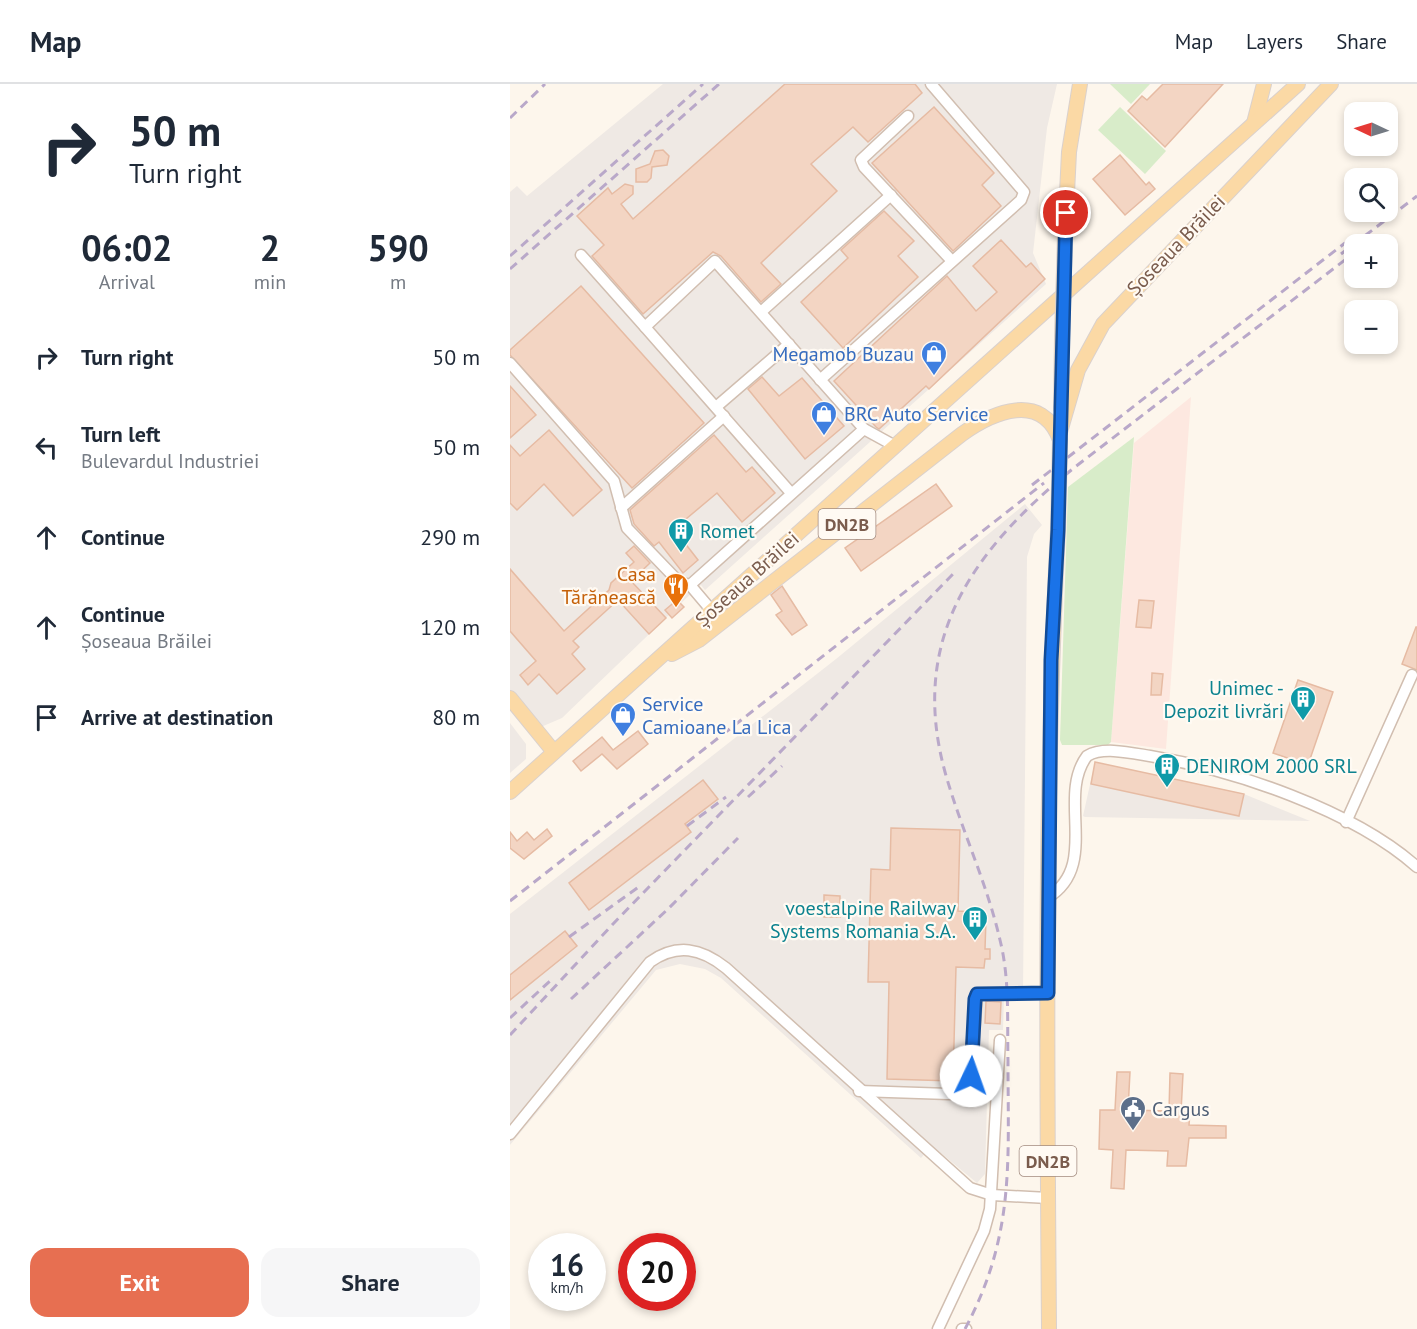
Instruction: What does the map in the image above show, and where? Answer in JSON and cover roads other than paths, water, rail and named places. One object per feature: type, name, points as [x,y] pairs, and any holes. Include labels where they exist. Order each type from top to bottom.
[{"type":"main road","name":"DN2B","points":[[1049,1329],[1047,898],[1051,660],[1058,530],[1069,152],[1080,84]]},
{"type":"main road","points":[[1253,124],[1264,84]]},
{"type":"main road","name":"Șoseaua Brăilei","points":[[510,792],[1298,84]]},
{"type":"main road","name":"Șoseaua Brăilei","points":[[1060,436],[1078,370],[1103,324],[1331,84]]},
{"type":"main road","name":"DN2B","points":[[662,657],[699,640],[976,424],[1003,413],[1024,411],[1038,413],[1053,424],[1060,436]]},
{"type":"main road","points":[[510,698],[554,752]]},
{"type":"street","points":[[820,380],[1021,200],[1024,192],[931,84]]},
{"type":"street","points":[[908,116],[861,160],[864,167],[952,261]]},
{"type":"street","points":[[761,312],[891,195]]},
{"type":"street","points":[[581,255],[791,493]]},
{"type":"street","points":[[645,327],[715,261],[864,429],[895,446]]},
{"type":"street","points":[[716,407],[789,344]]},
{"type":"street","points":[[510,363],[614,481],[619,492],[627,528],[679,582],[690,585],[712,611]]},
{"type":"street","points":[[621,508],[724,416]]},
{"type":"street","points":[[690,585],[864,429]]},
{"type":"street","points":[[1346,822],[1412,675]]},
{"type":"street","points":[[1047,898],[1063,887],[1071,872],[1076,841],[1078,782],[1083,762],[1092,753],[1134,753],[1215,769],[1286,794],[1346,822],[1381,841],[1417,867]]},
{"type":"street","points":[[510,1134],[650,962],[664,954],[681,949],[696,950],[712,958],[963,1184],[977,1192],[992,1195],[1048,1198]]},
{"type":"street","points":[[859,1091],[949,1094],[962,1092],[971,1076],[977,994],[1048,993]]},
{"type":"street","points":[[938,1329],[984,1231],[992,1195],[1000,1040]]},
{"type":"railway","points":[[510,118],[545,84]]},
{"type":"railway","points":[[510,256],[703,84]]},
{"type":"railway","points":[[510,269],[719,84]]},
{"type":"railway","points":[[1341,254],[1417,196]]},
{"type":"railway","points":[[1032,485],[1344,244]]},
{"type":"railway","points":[[965,1329],[981,1295],[1001,1230],[1008,1166],[1007,1001],[1003,955],[995,919],[945,772],[936,723],[936,679],[944,638],[959,599],[980,564],[1007,530],[1039,498],[1075,467],[1344,261]]},
{"type":"railway","points":[[510,901],[1044,483]]},
{"type":"railway","points":[[510,1035],[613,924],[955,572]]},
{"type":"railway","points":[[748,797],[782,766]]},
{"type":"railway","points":[[687,826],[726,797]]},
{"type":"railway","points":[[571,999],[668,909],[738,838]]},
{"type":"railway","points":[[569,937],[640,886]]},
{"type":"railway","points":[[510,1018],[551,980]]},
{"type":"place","name":"Megamob Buzau","points":[[934,377]]},
{"type":"place","name":"BRC Auto Service","points":[[824,437]]},
{"type":"place","name":"Romet","points":[[681,554]]},
{"type":"place","name":"Casa Tărănească","points":[[676,609]]},
{"type":"place","name":"Unimec - Depozit livrări","points":[[1303,722]]},
{"type":"place","name":"Service Camioane La Lica","points":[[623,738]]},
{"type":"place","name":"DENIROM 2000 SRL","points":[[1167,789]]},
{"type":"place","name":"voestalpine Railway Systems Romania S.A.","points":[[975,942]]},
{"type":"place","name":"Cargus","points":[[1133,1132]]}]
